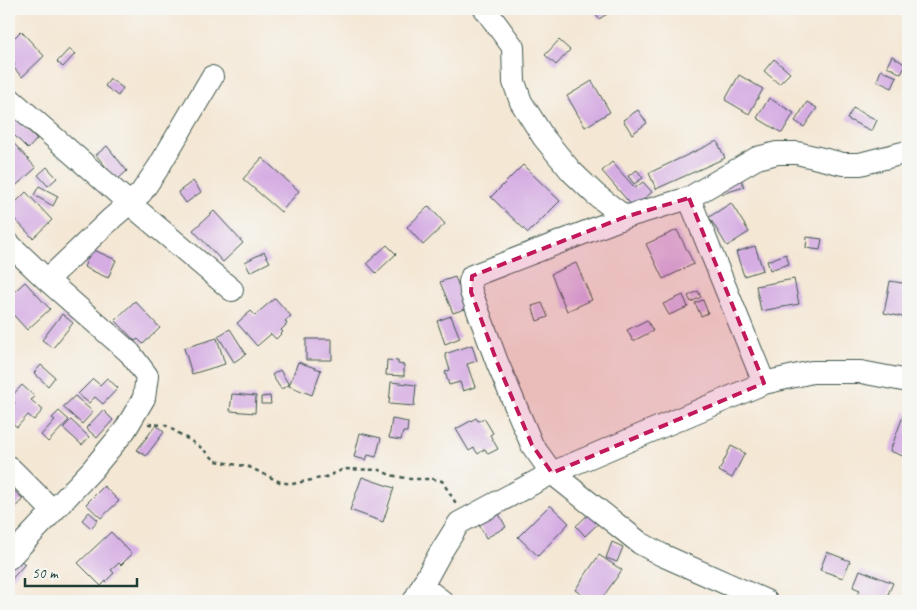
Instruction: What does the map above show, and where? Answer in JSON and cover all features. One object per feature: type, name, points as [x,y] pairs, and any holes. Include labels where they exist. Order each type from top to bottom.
[{"type":"street","points":[[485,9],[513,47],[514,82],[521,102],[544,138],[571,171],[595,194],[625,217]]},
{"type":"street","points":[[47,280],[141,193],[212,77]]},
{"type":"street","points":[[9,98],[232,290]]},
{"type":"street","points":[[766,601],[662,555],[640,543],[552,473],[532,445],[470,292],[470,282],[472,276],[625,217],[689,198],[757,158],[777,153],[797,153],[844,164],[860,164],[907,149]]},
{"type":"street","points":[[689,198],[764,383]]},
{"type":"street","points":[[9,244],[130,353],[147,376],[144,398],[125,430],[92,470],[9,558]]},
{"type":"street","points":[[442,601],[418,593],[459,523],[552,473],[764,383],[812,372],[861,372],[908,381]]},
{"type":"street","points":[[9,467],[53,511]]},
{"type":"path","points":[[125,430],[145,424],[165,425],[199,446],[216,461],[249,467],[280,482],[292,484],[326,477],[344,469],[380,470],[400,478],[442,481],[457,504],[459,523]]},
{"type":"highlighted area","points":[[689,198],[764,383],[552,473],[532,445],[497,362],[471,292],[472,276],[625,217]]},
{"type":"building","points":[[592,9],[615,9],[599,19]]},
{"type":"building","points":[[21,31],[44,56],[22,77],[13,67],[15,65],[9,58],[9,43]]},
{"type":"building","points":[[559,40],[570,50],[556,65],[545,55]]},
{"type":"building","points":[[69,49],[75,54],[63,67],[57,62]]},
{"type":"building","points":[[892,56],[906,65],[901,74],[887,66]]},
{"type":"building","points":[[774,59],[790,73],[779,84],[764,71]]},
{"type":"building","points":[[881,70],[897,77],[892,88],[877,81]]},
{"type":"building","points":[[739,75],[763,89],[749,114],[725,100]]},
{"type":"building","points":[[110,79],[123,88],[118,96],[105,86]]},
{"type":"building","points":[[592,81],[610,112],[585,127],[567,96]]},
{"type":"building","points":[[769,98],[794,113],[782,133],[757,118]]},
{"type":"building","points":[[807,102],[817,108],[804,127],[795,121]]},
{"type":"building","points":[[853,108],[877,120],[872,131],[847,119]]},
{"type":"building","points":[[638,110],[647,123],[632,134],[623,120]]},
{"type":"building","points":[[9,112],[37,139],[28,149],[9,130]]},
{"type":"building","points":[[9,138],[36,168],[11,190],[9,187]]},
{"type":"building","points":[[717,141],[725,158],[656,189],[649,173]]},
{"type":"building","points":[[107,146],[127,171],[117,180],[96,155]]},
{"type":"building","points":[[262,158],[299,191],[281,212],[243,179]]},
{"type":"building","points":[[612,162],[635,188],[643,182],[652,192],[634,208],[602,171]]},
{"type":"building","points":[[523,165],[560,201],[528,233],[491,197]]},
{"type":"building","points":[[47,167],[57,178],[48,186],[38,175]]},
{"type":"building","points":[[637,170],[643,178],[634,184],[628,176]]},
{"type":"building","points":[[740,176],[744,187],[722,194],[719,183]]},
{"type":"building","points":[[193,181],[201,192],[186,203],[178,192]]},
{"type":"building","points":[[39,186],[58,196],[53,206],[34,195]]},
{"type":"building","points":[[26,192],[52,220],[33,238],[9,213],[9,209]]},
{"type":"building","points":[[731,203],[749,232],[727,246],[709,217]]},
{"type":"building","points":[[429,206],[445,224],[423,245],[407,227]]},
{"type":"building","points":[[214,211],[243,243],[223,262],[193,230]]},
{"type":"building","points":[[677,230],[694,264],[663,279],[646,244]]},
{"type":"building","points":[[807,237],[822,239],[820,250],[806,248]]},
{"type":"building","points":[[387,245],[396,254],[376,273],[367,263]]},
{"type":"building","points":[[755,246],[763,270],[744,276],[736,252]]},
{"type":"building","points":[[92,249],[116,260],[108,278],[84,267]]},
{"type":"building","points":[[264,252],[270,262],[250,272],[245,262]]},
{"type":"building","points":[[786,254],[789,264],[770,270],[767,261]]},
{"type":"building","points":[[576,263],[592,300],[567,311],[551,274]]},
{"type":"building","points":[[455,277],[468,308],[453,313],[440,282]]},
{"type":"building","points":[[794,279],[799,304],[761,311],[756,286]]},
{"type":"building","points":[[890,281],[908,284],[908,318],[884,313]]},
{"type":"building","points":[[25,282],[50,309],[27,330],[9,310],[9,296]]},
{"type":"building","points":[[698,291],[701,297],[691,302],[688,296]]},
{"type":"building","points":[[683,295],[688,307],[669,315],[663,304]]},
{"type":"building","points":[[275,298],[291,316],[285,321],[287,324],[281,330],[283,332],[276,339],[271,334],[257,346],[237,323],[251,311],[255,315]]},
{"type":"building","points":[[703,300],[708,313],[701,316],[695,303]]},
{"type":"building","points":[[135,301],[160,328],[143,344],[138,339],[135,341],[115,320]]},
{"type":"building","points":[[542,303],[548,317],[537,321],[532,306]]},
{"type":"building","points":[[62,314],[73,323],[53,348],[42,340]]},
{"type":"building","points":[[451,316],[460,338],[445,344],[437,321]]},
{"type":"building","points":[[647,320],[653,331],[633,341],[627,330]]},
{"type":"building","points":[[230,329],[246,354],[234,362],[218,336]]},
{"type":"building","points":[[217,338],[225,364],[192,374],[184,348]]},
{"type":"building","points":[[306,339],[332,339],[332,360],[306,360]]},
{"type":"building","points":[[472,345],[477,361],[467,364],[475,387],[463,391],[460,382],[449,385],[445,372],[450,370],[445,354]]},
{"type":"building","points":[[387,360],[398,361],[398,364],[404,365],[404,376],[386,375]]},
{"type":"building","points":[[298,362],[321,370],[312,395],[289,386]]},
{"type":"building","points":[[41,365],[55,377],[48,386],[34,373]]},
{"type":"building","points":[[280,370],[289,385],[281,389],[272,375]]},
{"type":"building","points":[[107,378],[118,388],[103,404],[95,397],[89,403],[78,394],[93,379],[100,385]]},
{"type":"building","points":[[391,382],[416,385],[414,406],[389,404]]},
{"type":"building","points":[[22,385],[35,397],[31,400],[43,410],[34,420],[28,415],[17,427],[9,420],[9,409],[15,403],[10,398]]},
{"type":"building","points":[[232,394],[256,396],[255,413],[230,411]]},
{"type":"building","points":[[75,396],[93,412],[82,424],[63,407]]},
{"type":"building","points":[[270,396],[271,404],[261,404],[261,397]]},
{"type":"building","points":[[103,410],[113,420],[97,438],[86,428]]},
{"type":"building","points":[[59,411],[69,420],[48,442],[41,435],[55,420],[52,418]]},
{"type":"building","points":[[905,411],[908,412],[908,458],[890,451]]},
{"type":"building","points":[[476,418],[478,421],[484,418],[493,433],[490,435],[498,449],[488,454],[485,449],[478,454],[474,448],[469,451],[456,429]]},
{"type":"building","points":[[392,419],[408,422],[407,432],[403,432],[401,440],[389,438]]},
{"type":"building","points":[[71,420],[89,437],[82,445],[63,428]]},
{"type":"building","points":[[156,425],[164,432],[146,456],[137,450]]},
{"type":"building","points":[[360,433],[381,438],[376,457],[368,455],[366,460],[354,457]]},
{"type":"building","points":[[731,446],[745,453],[732,478],[719,471]]},
{"type":"building","points":[[362,477],[394,488],[383,522],[350,510]]},
{"type":"building","points":[[9,486],[23,499],[9,514]]},
{"type":"building","points":[[104,486],[119,501],[101,518],[86,504]]},
{"type":"building","points":[[550,505],[569,523],[538,556],[518,537]]},
{"type":"building","points":[[592,511],[601,521],[585,536],[576,526]]},
{"type":"building","points":[[89,512],[98,520],[91,528],[82,520]]},
{"type":"building","points":[[499,514],[506,527],[486,538],[479,525]]},
{"type":"building","points":[[111,532],[132,554],[121,565],[119,563],[111,570],[114,573],[101,586],[78,563]]},
{"type":"building","points":[[612,542],[623,547],[617,562],[606,558]]},
{"type":"building","points":[[827,552],[850,561],[843,578],[820,570]]},
{"type":"building","points":[[599,555],[622,570],[600,601],[591,601],[575,590]]},
{"type":"building","points":[[16,557],[25,564],[10,581],[9,566]]},
{"type":"building","points":[[860,570],[893,583],[885,601],[855,601],[860,590],[853,587]]}]
